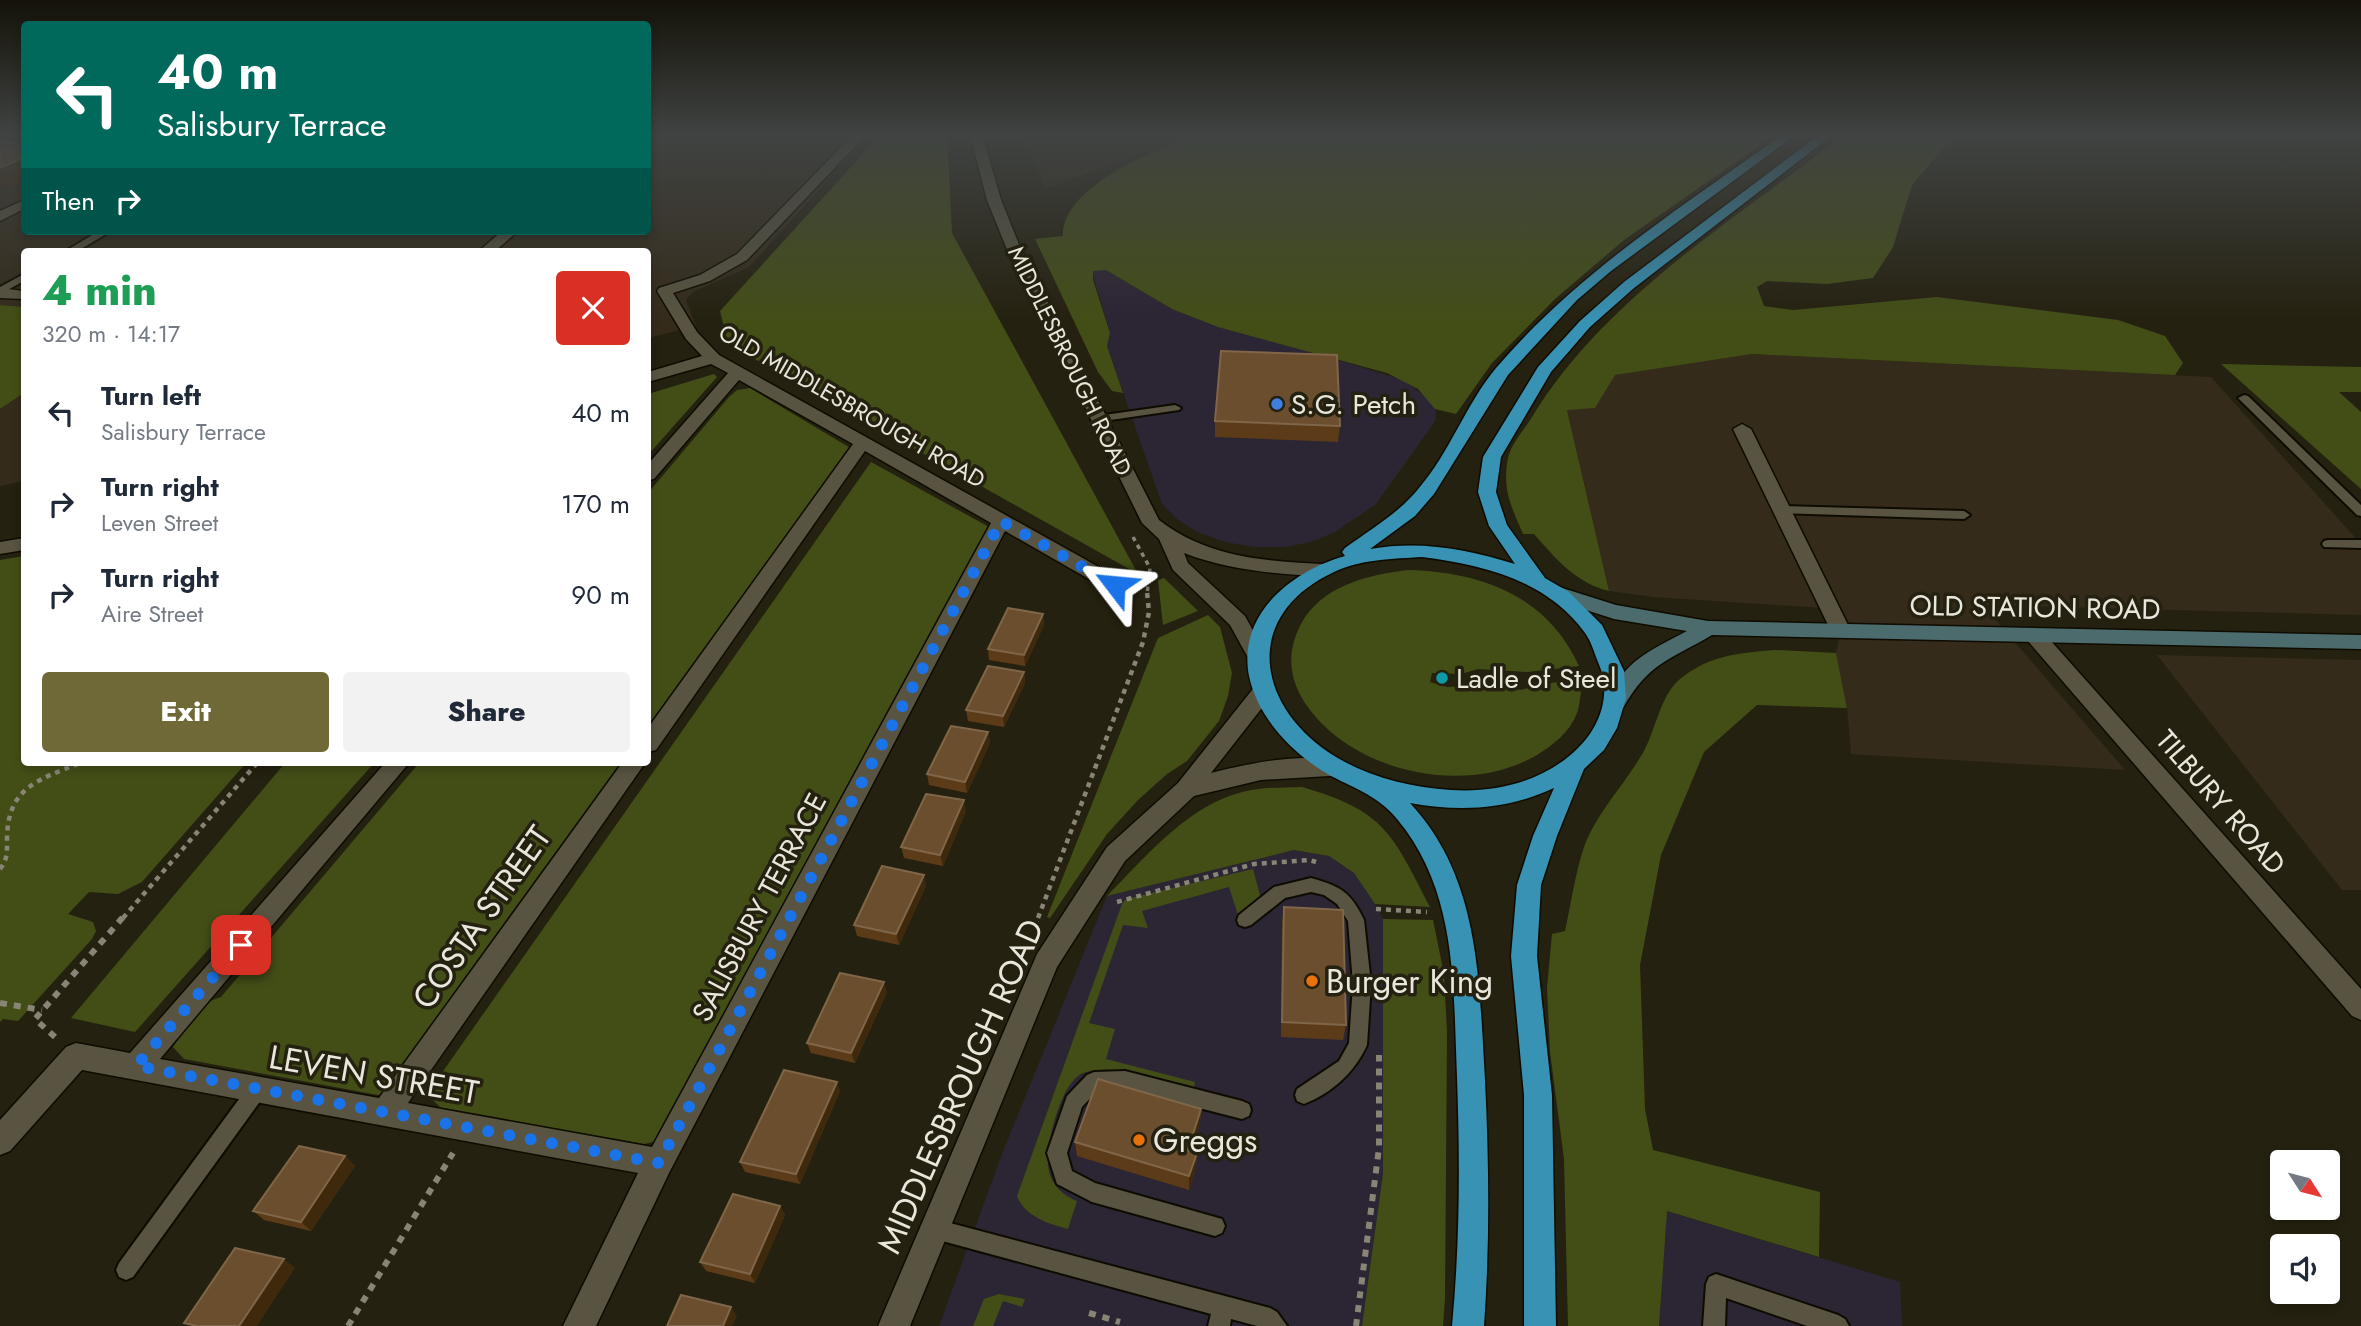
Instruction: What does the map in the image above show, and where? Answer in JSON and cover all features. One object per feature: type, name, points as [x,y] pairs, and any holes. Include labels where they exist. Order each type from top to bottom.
[{"type":"highway","points":[[1328,566],[1373,552],[1414,549],[1457,553],[1498,564],[1537,581],[1556,593],[1582,617],[1602,643],[1613,672],[1615,702],[1602,737],[1574,767],[1534,789],[1485,799],[1430,799],[1377,786],[1338,769],[1306,748],[1281,722],[1264,690],[1258,659],[1263,628],[1278,601],[1303,579],[1383,532],[1422,498],[1501,372],[1572,297],[1606,268],[1706,196]]},
{"type":"highway","points":[[1537,581],[1498,526],[1487,492],[1492,457],[1544,370],[1586,324],[1629,285],[1746,196]]},
{"type":"highway","points":[[1540,1326],[1538,1095],[1524,956],[1529,885],[1545,836],[1574,767]]},
{"type":"highway","points":[[1377,786],[1409,816],[1443,875],[1456,914],[1467,969],[1475,1216],[1468,1326]]},
{"type":"main road","name":"OLD STATION ROAD","points":[[1556,593],[1614,612],[1708,628],[2361,642]]},
{"type":"main road","name":"OLD STATION ROAD","points":[[1615,702],[1626,681],[1648,658],[1708,628]]},
{"type":"street","points":[[651,294],[705,278],[742,257],[801,196]]},
{"type":"street","name":"MIDDLESBROUGH ROAD","points":[[993,196],[1013,247],[1151,523],[1168,540],[1180,566],[1238,621],[1258,659]]},
{"type":"street","points":[[0,217],[21,206]]},
{"type":"street","points":[[490,248],[506,235]]},
{"type":"street","name":"OLD MIDDLESBROUGH ROAD","points":[[664,290],[689,332],[713,358],[1115,585]]},
{"type":"street","points":[[0,292],[21,295]]},
{"type":"street","points":[[651,376],[713,358]]},
{"type":"street","points":[[651,472],[738,371]]},
{"type":"street","points":[[1742,429],[1841,631]]},
{"type":"street","points":[[651,740],[863,442]]},
{"type":"street","name":"SALISBURY TERRACE","points":[[579,1326],[659,1163],[1001,521]]},
{"type":"street","points":[[1168,540],[1234,562],[1267,567],[1328,566]]},
{"type":"street","points":[[0,548],[21,544]]},
{"type":"street","name":"TILBURY ROAD","points":[[2035,636],[2361,1008]]},
{"type":"street","name":"MIDDLESBROUGH ROAD","points":[[894,1326],[1046,962],[1116,854],[1186,789],[1264,690]]},
{"type":"street","points":[[136,1066],[395,766]]},
{"type":"street","name":"COSTA STREET","points":[[386,1111],[632,766]]},
{"type":"street","name":"MIDDLESBROUGH ROAD","points":[[1186,789],[1256,770],[1282,767],[1338,769]]},
{"type":"street","points":[[0,1141],[76,1056]]},
{"type":"street","name":"LEVEN STREET","points":[[76,1056],[659,1163]]},
{"type":"lane","points":[[76,248],[99,235]]},
{"type":"lane","points":[[0,292],[21,279]]},
{"type":"lane","points":[[2244,398],[2361,511]]},
{"type":"lane","points":[[1097,419],[1175,408]]},
{"type":"lane","points":[[1782,510],[1964,515]]},
{"type":"lane","points":[[2328,544],[2361,544]]},
{"type":"lane","points":[[1245,920],[1280,892],[1311,886],[1329,890],[1343,899],[1356,920],[1362,984],[1358,1045],[1345,1067],[1304,1095]]},
{"type":"lane","points":[[1216,1226],[1092,1192],[1063,1177],[1057,1153],[1074,1102],[1094,1081],[1125,1080],[1242,1111]]},
{"type":"lane","points":[[126,1270],[257,1090]]},
{"type":"lane","points":[[935,1229],[1221,1316],[1273,1322]]},
{"type":"lane","points":[[1714,1326],[1716,1284],[1838,1326]]},
{"type":"path","points":[[0,869],[8,859],[7,813],[19,793],[32,784],[73,766]]},
{"type":"path","points":[[76,1056],[35,1019],[254,766]]},
{"type":"path","points":[[1362,908],[1456,914]]},
{"type":"path","points":[[0,1003],[43,1010]]},
{"type":"path","points":[[348,1326],[469,1126]]},
{"type":"path","points":[[1088,1313],[1120,1322]]},
{"type":"shaded area","points":[[0,196],[21,196],[21,235],[651,235],[651,196],[813,196],[749,267],[693,292],[686,300],[696,326],[651,337],[651,248],[21,248],[21,307],[0,305]]},
{"type":"shaded area","points":[[1106,270],[1170,308],[1403,380],[1428,398],[1435,409],[1436,420],[1375,505],[1335,532],[1311,542],[1286,547],[1255,547],[1225,542],[1197,532],[1177,519],[1162,504],[1107,346],[1110,333],[1092,271]]},
{"type":"shaded area","points":[[1752,354],[2211,377],[2361,544],[2361,615],[1983,605],[2125,770],[1851,754],[1847,707],[1836,653],[1841,631],[1840,609],[1654,597],[1609,591],[1567,409],[1595,408],[1614,375]]},
{"type":"shaded area","points":[[21,395],[21,482],[0,486],[0,409]]},
{"type":"shaded area","points":[[2157,655],[2361,660],[2361,890],[2342,890]]},
{"type":"shaded area","points":[[1294,850],[1329,856],[1354,873],[1375,904],[1416,979],[1393,1326],[939,1326],[1002,1154],[1107,896]]},
{"type":"shaded area","points":[[1666,1211],[1900,1282],[1902,1326],[1659,1326]]},
{"type":"green space","points":[[825,196],[950,196],[952,233],[1138,574],[728,344],[720,311]]},
{"type":"green space","points":[[1083,196],[1687,196],[1624,240],[1555,299],[1492,363],[1456,414],[1435,409],[1418,389],[1387,373],[1218,327],[1172,309],[1106,270],[1093,271],[1093,280],[1110,333],[1107,346],[1123,393],[1112,391],[1098,372],[1035,239],[1063,236],[1067,218]]},
{"type":"green space","points":[[1762,196],[1909,196],[1893,247],[1873,278],[1827,284],[1767,281],[1757,287],[1764,306],[1793,310],[1937,297],[2118,320],[2165,336],[2183,363],[2175,375],[1752,354],[1615,375],[1595,408],[1567,410],[1609,591],[1577,576],[1534,534],[1523,534],[1511,506],[1507,488],[1508,458],[1515,442],[1562,373],[1597,333],[1675,262]]},
{"type":"green space","points":[[0,305],[21,307],[21,395],[0,409]]},
{"type":"green space","points":[[2221,364],[2361,367],[2361,392],[2339,392],[2361,412],[2361,489]]},
{"type":"green space","points":[[714,374],[717,377],[651,452],[651,393]]},
{"type":"green space","points":[[750,388],[852,449],[651,733],[651,489],[737,390]]},
{"type":"green space","points":[[871,462],[989,527],[660,1134],[653,1142],[644,1144],[441,1108],[427,1094]]},
{"type":"green space","points":[[21,556],[21,766],[243,766],[142,882],[118,894],[89,892],[68,914],[93,922],[96,931],[92,939],[18,1021],[3,1019],[0,1022],[0,560]]},
{"type":"green space","points":[[1408,570],[1461,576],[1486,583],[1509,592],[1530,605],[1549,622],[1566,642],[1579,666],[1528,672],[1478,669],[1461,674],[1432,673],[1430,682],[1447,687],[1508,684],[1520,690],[1561,681],[1582,687],[1574,720],[1555,742],[1537,755],[1509,767],[1479,774],[1448,776],[1416,772],[1385,763],[1356,750],[1331,732],[1310,710],[1294,680],[1291,659],[1295,637],[1309,612],[1332,592],[1346,585],[1377,575]]},
{"type":"green space","points":[[1164,578],[1198,611],[1163,625],[1158,580]]},
{"type":"green space","points":[[1208,615],[1220,627],[1232,673],[1228,696],[1219,721],[1187,761],[1167,774],[1138,800],[1107,834],[1050,918],[1047,917],[1158,638]]},
{"type":"green space","points":[[1776,650],[1836,653],[1847,708],[1757,705],[1704,752],[1661,855],[1640,965],[1645,1109],[1653,1150],[1820,1192],[1819,1257],[1667,1211],[1659,1326],[1568,1326],[1564,1159],[1550,1052],[1547,988],[1552,934],[1565,931],[1584,847],[1604,810],[1644,751],[1663,703],[1673,686],[1691,671],[1714,660],[1737,654]]},
{"type":"green space","points":[[282,766],[371,766],[135,1032],[71,1018]]},
{"type":"green space","points":[[416,766],[627,766],[394,1092],[378,1095],[184,1059],[173,1047],[202,1004],[221,997]]},
{"type":"green space","points":[[1302,787],[1352,805],[1383,828],[1406,860],[1430,907],[1375,904],[1354,873],[1329,856],[1294,850],[1107,896],[1175,829],[1213,803],[1258,789]]},
{"type":"green space","points":[[1253,869],[1261,899],[1238,915],[1229,887],[1142,911],[1148,928],[1123,925],[1089,1023],[1115,1029],[1106,1059],[1195,1082],[1194,1089],[1123,1071],[1095,1070],[1083,1073],[1075,1079],[1067,1089],[1056,1117],[1048,1161],[1056,1186],[1077,1201],[1068,1229],[1045,1222],[1031,1214],[1017,1196],[1122,904],[1126,899]]},
{"type":"green space","points":[[1383,919],[1433,920],[1444,974],[1447,1032],[1443,1326],[1362,1326],[1383,1174]]},
{"type":"green space","points":[[999,1294],[1025,1299],[1022,1307],[1003,1301],[993,1326],[973,1326],[984,1299]]},
{"type":"building","name":"S.G. Petch","points":[[1221,351],[1337,355],[1340,426],[1215,421]]},
{"type":"building","points":[[1008,608],[1043,614],[1024,655],[988,649]]},
{"type":"building","points":[[988,666],[1024,672],[1003,716],[966,710]]},
{"type":"building","points":[[951,726],[988,732],[965,782],[927,774]]},
{"type":"building","points":[[926,794],[964,800],[940,855],[901,847]]},
{"type":"building","points":[[882,866],[924,875],[896,934],[854,925]]},
{"type":"building","name":"Burger King","points":[[1284,907],[1343,910],[1346,1025],[1282,1022]]},
{"type":"building","points":[[840,973],[884,982],[851,1053],[807,1043]]},
{"type":"building","points":[[784,1070],[837,1082],[796,1174],[740,1162]]},
{"type":"building","name":"Greggs","points":[[1098,1079],[1201,1109],[1188,1150],[1197,1153],[1189,1176],[1075,1142]]},
{"type":"building","points":[[299,1146],[345,1156],[301,1222],[253,1211]]},
{"type":"building","points":[[733,1194],[780,1206],[750,1274],[700,1262]]},
{"type":"building","points":[[235,1248],[284,1259],[239,1326],[197,1326],[184,1323]]},
{"type":"building","points":[[681,1295],[731,1307],[723,1326],[667,1326]]},
{"type":"place","name":"S.G. Petch","points":[[1277,404]]},
{"type":"place","name":"Ladle of Steel","points":[[1442,678]]},
{"type":"place","name":"Burger King","points":[[1312,981]]},
{"type":"place","name":"Greggs","points":[[1139,1140]]},
{"type":"route","points":[[241,945],[136,1066],[659,1163],[1001,521],[1115,585]]}]
